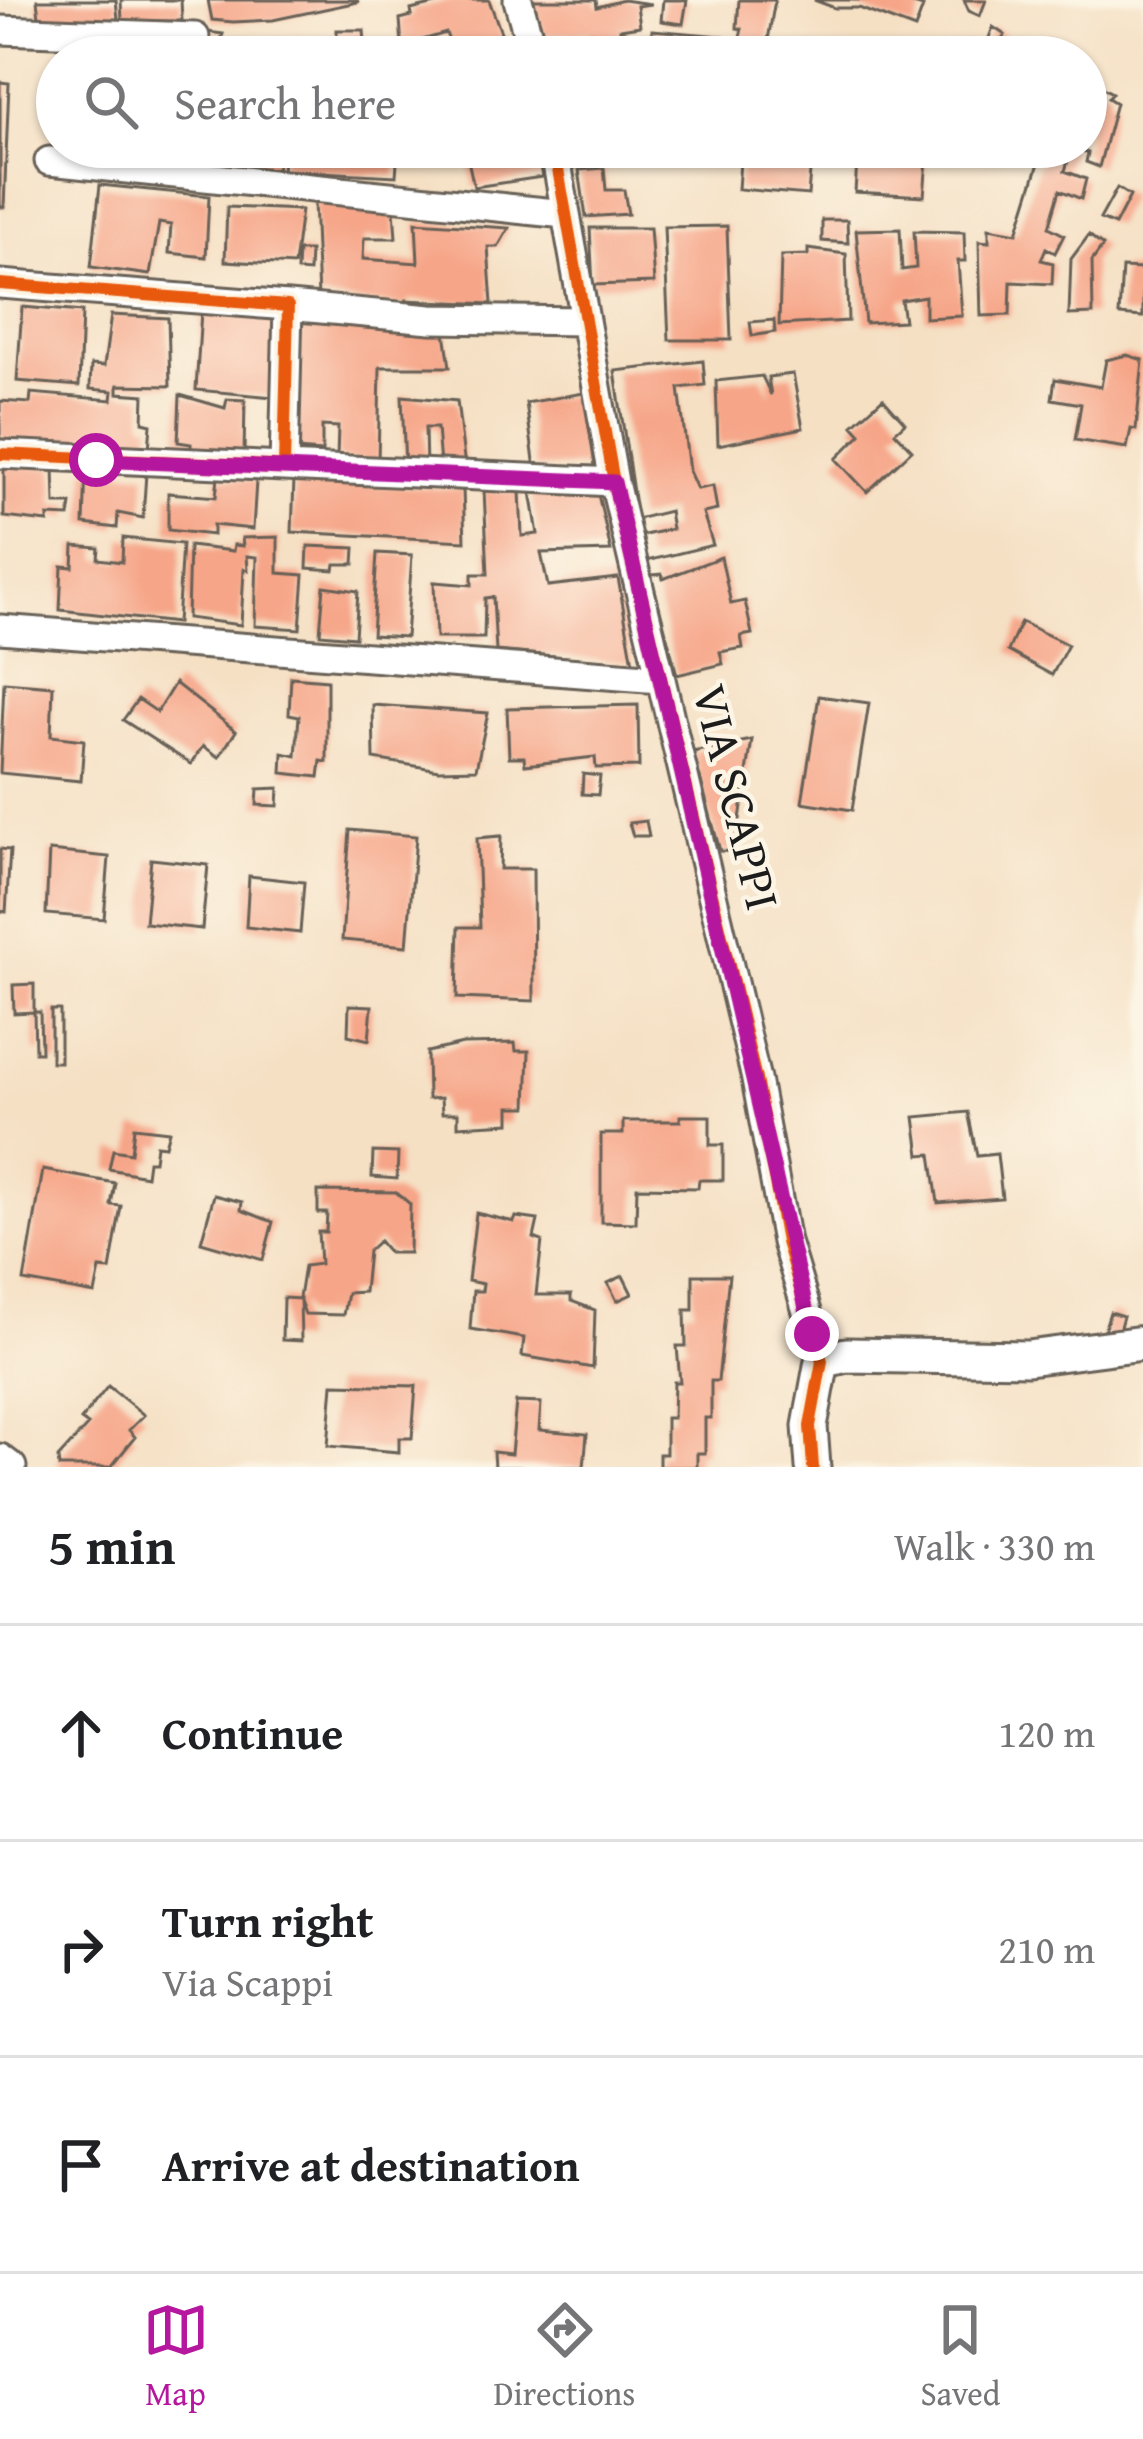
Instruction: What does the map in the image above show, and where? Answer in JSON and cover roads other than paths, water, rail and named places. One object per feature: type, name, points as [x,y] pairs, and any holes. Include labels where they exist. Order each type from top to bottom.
[{"type":"street","points":[[518,0],[527,36]]},
{"type":"street","points":[[0,30],[167,36]]},
{"type":"street","points":[[242,168],[566,214]]},
{"type":"street","name":"VIA SCAPPI","points":[[558,168],[614,482],[756,1079],[786,1241],[822,1361],[810,1426],[813,1467]]},
{"type":"street","points":[[0,284],[431,319],[584,321]]},
{"type":"street","points":[[284,467],[288,306]]},
{"type":"street","points":[[0,454],[614,482]]},
{"type":"street","points":[[0,629],[660,679]]},
{"type":"street","points":[[822,1361],[846,1354],[1028,1358],[1143,1343]]},
{"type":"street","points":[[0,1458],[11,1467]]}]
